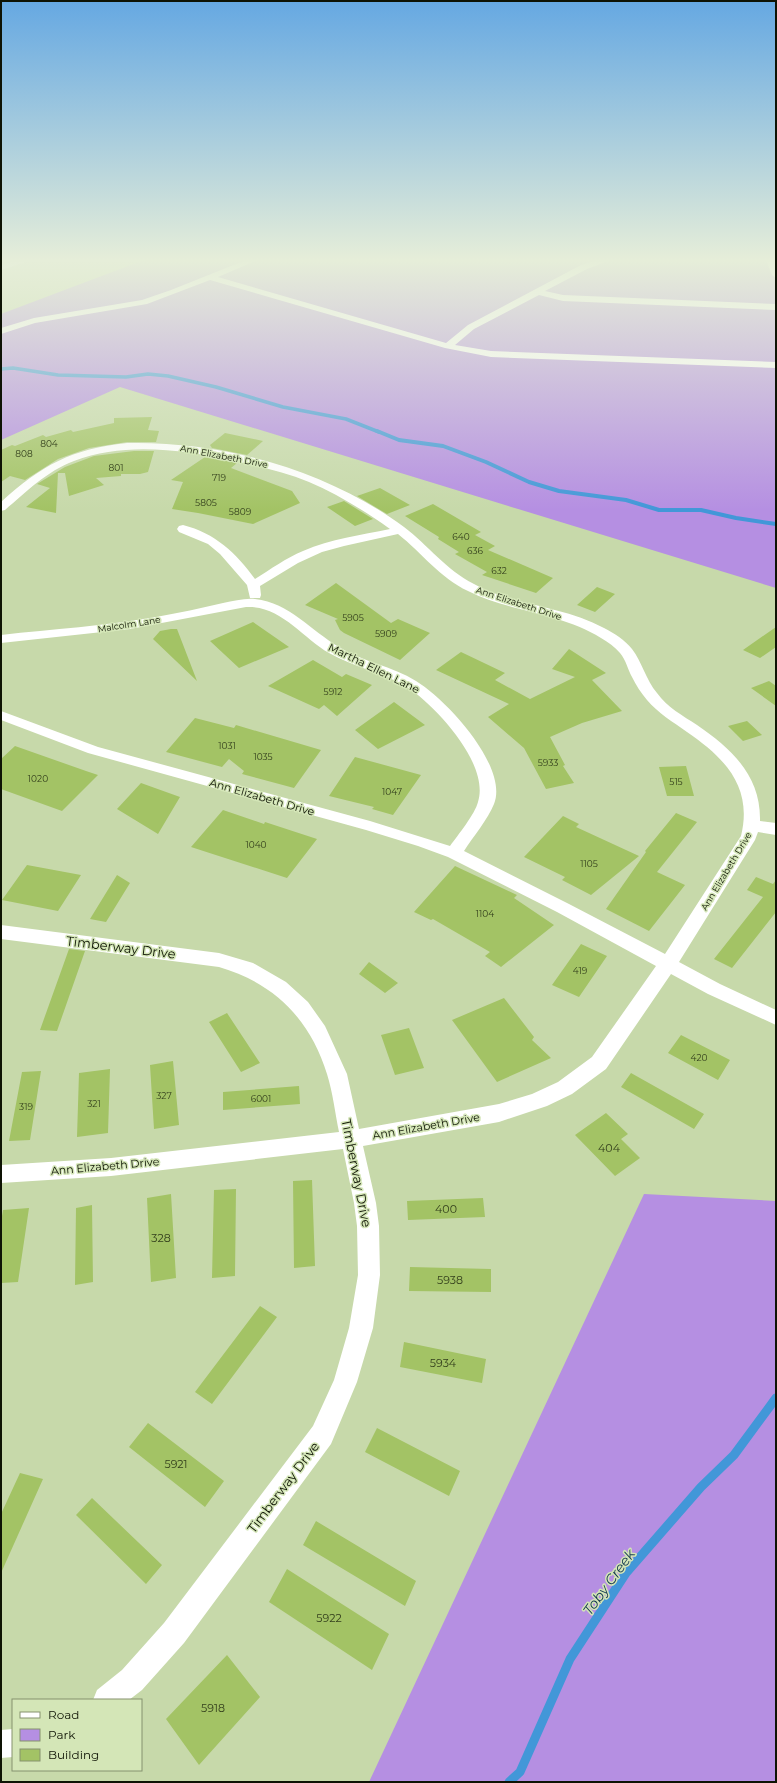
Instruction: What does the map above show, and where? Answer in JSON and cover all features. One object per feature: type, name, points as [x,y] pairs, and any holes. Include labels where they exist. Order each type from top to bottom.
[{"type":"street","points":[[438,343],[491,354],[776,365]]},
{"type":"street","points":[[448,346],[451,343]]},
{"type":"street","name":"Ann Elizabeth Drive","points":[[1,508],[44,472],[71,458],[115,447],[167,446],[275,466],[310,477],[360,503],[401,530],[441,568],[470,587],[488,595],[579,622],[599,630],[615,641],[627,653],[640,680],[653,698],[672,716],[708,740],[726,756],[740,773],[752,801],[753,826],[749,836],[668,964],[599,1063],[585,1076],[554,1094],[518,1108],[499,1113],[352,1140],[111,1167],[1,1174]]},
{"type":"street","points":[[183,530],[212,541],[242,570],[254,585],[255,603]]},
{"type":"street","points":[[254,585],[288,563],[308,553],[343,543],[401,530]]},
{"type":"street","name":"Malcolm Lane","points":[[1,639],[132,624],[255,603]]},
{"type":"street","name":"Martha Ellen Lane","points":[[255,603],[280,609],[324,644],[342,654],[387,672],[410,684],[421,691],[448,716],[473,750],[487,777],[488,795],[486,804],[454,853]]},
{"type":"street","name":"Ann Elizabeth Drive","points":[[1,715],[93,750],[377,828],[454,853],[563,908],[714,989],[776,1018]]},
{"type":"street","points":[[753,826],[776,829]]},
{"type":"street","name":"Timberway Drive","points":[[1,932],[219,960],[247,968],[280,987],[301,1007],[318,1031],[337,1074],[365,1203],[368,1226],[368,1275],[361,1328],[345,1382],[322,1435],[179,1627],[132,1680],[108,1699]]},
{"type":"street","points":[[1,1744],[12,1743]]},
{"type":"green space","points":[[1,343],[776,343],[776,588],[120,387],[1,440]]},
{"type":"green space","points":[[644,1194],[776,1201],[776,1782],[369,1782]]},
{"type":"building","points":[[152,417],[148,430],[159,431],[156,442],[127,442],[89,448],[58,459],[25,480],[10,476],[1,482],[1,450],[12,445],[15,446],[43,435],[46,437],[71,430],[73,432],[114,423],[114,418]]},
{"type":"building","points":[[225,433],[263,441],[247,455],[212,448],[210,445]]},
{"type":"building","points":[[134,451],[154,451],[148,472],[96,478],[104,485],[69,496],[65,473],[58,473],[56,513],[26,507],[50,488],[37,484],[65,467],[94,456]]},
{"type":"building","points":[[205,457],[237,463],[231,468],[292,491],[300,503],[253,524],[172,509],[183,482],[171,480]]},
{"type":"building","points":[[380,488],[410,505],[387,514],[357,496]]},
{"type":"building","points":[[344,501],[373,519],[355,526],[327,507]]},
{"type":"building","points":[[433,504],[481,532],[475,535],[495,546],[488,550],[553,578],[536,593],[482,575],[487,572],[455,554],[459,552],[438,539],[439,537],[405,516]]},
{"type":"building","points":[[336,583],[391,623],[398,619],[430,633],[400,660],[344,633],[340,630],[335,620],[338,619],[305,605]]},
{"type":"building","points":[[597,587],[615,594],[595,612],[577,605]]},
{"type":"building","points":[[253,622],[289,647],[239,668],[210,641]]},
{"type":"building","points":[[776,627],[776,647],[760,658],[743,650]]},
{"type":"building","points":[[177,629],[197,681],[153,639],[160,631]]},
{"type":"building","points":[[569,649],[606,673],[592,680],[622,711],[582,723],[550,737],[565,765],[563,766],[574,783],[546,789],[524,748],[488,717],[509,704],[436,670],[461,652],[505,673],[495,680],[530,699],[575,677],[552,669]]},
{"type":"building","points":[[313,660],[342,677],[346,674],[372,685],[337,716],[324,705],[319,709],[268,686]]},
{"type":"building","points":[[769,681],[776,686],[776,706],[751,688]]},
{"type":"building","points":[[394,702],[425,725],[378,749],[355,730]]},
{"type":"building","points":[[195,718],[234,728],[236,725],[321,750],[294,788],[242,774],[244,771],[229,759],[222,767],[166,752]]},
{"type":"building","points":[[747,721],[762,735],[743,741],[728,726]]},
{"type":"building","points":[[15,746],[98,775],[62,811],[1,789],[1,759]]},
{"type":"building","points":[[355,757],[421,775],[393,815],[372,809],[374,807],[329,796]]},
{"type":"building","points":[[686,766],[694,796],[667,796],[659,767]]},
{"type":"building","points":[[141,783],[180,797],[158,834],[117,809]]},
{"type":"building","points":[[223,810],[264,824],[265,822],[317,839],[287,878],[191,847]]},
{"type":"building","points":[[676,813],[697,822],[657,872],[685,885],[649,931],[606,909],[646,852],[645,851]]},
{"type":"building","points":[[563,816],[579,824],[576,827],[639,856],[591,895],[562,880],[565,877],[524,857]]},
{"type":"building","points":[[27,865],[81,875],[58,911],[2,900]]},
{"type":"building","points":[[455,866],[517,895],[514,898],[554,925],[501,967],[485,956],[490,952],[433,919],[431,920],[414,912]]},
{"type":"building","points":[[117,875],[130,883],[106,922],[90,919]]},
{"type":"building","points":[[756,877],[773,884],[776,880],[776,912],[732,968],[714,959],[763,897],[747,890]]},
{"type":"building","points":[[581,944],[607,956],[579,997],[552,985]]},
{"type":"building","points":[[69,949],[85,951],[57,1031],[40,1030]]},
{"type":"building","points":[[369,962],[398,983],[385,993],[359,974]]},
{"type":"building","points":[[504,998],[534,1037],[532,1040],[551,1058],[497,1082],[452,1020]]},
{"type":"building","points":[[227,1013],[260,1063],[241,1072],[209,1022]]},
{"type":"building","points":[[409,1028],[424,1068],[395,1075],[381,1035]]},
{"type":"building","points":[[681,1035],[730,1060],[718,1080],[668,1053]]},
{"type":"building","points":[[173,1061],[179,1125],[154,1129],[150,1065]]},
{"type":"building","points":[[110,1069],[108,1133],[77,1137],[79,1073]]},
{"type":"building","points":[[41,1071],[30,1140],[9,1141],[22,1072]]},
{"type":"building","points":[[631,1073],[704,1114],[694,1129],[621,1087]]},
{"type":"building","points":[[299,1086],[300,1104],[223,1110],[223,1092]]},
{"type":"building","points":[[606,1113],[628,1134],[621,1139],[640,1158],[615,1176],[575,1135]]},
{"type":"building","points":[[312,1180],[315,1266],[294,1268],[293,1181]]},
{"type":"building","points":[[236,1189],[235,1276],[212,1278],[214,1190]]},
{"type":"building","points":[[171,1194],[176,1278],[151,1282],[147,1198]]},
{"type":"building","points":[[483,1198],[485,1217],[408,1220],[407,1201]]},
{"type":"building","points":[[92,1205],[93,1282],[75,1285],[76,1208]]},
{"type":"building","points":[[29,1208],[18,1282],[1,1283],[1,1222],[3,1210]]},
{"type":"building","points":[[410,1267],[491,1269],[491,1292],[409,1291]]},
{"type":"building","points":[[260,1306],[277,1317],[212,1404],[195,1392]]},
{"type":"building","points":[[404,1342],[486,1359],[482,1383],[400,1367]]},
{"type":"building","points":[[148,1423],[224,1481],[205,1507],[129,1447]]},
{"type":"building","points":[[377,1428],[460,1471],[449,1496],[365,1452]]},
{"type":"building","points":[[20,1473],[43,1479],[1,1573],[1,1514]]},
{"type":"building","points":[[92,1498],[162,1565],[146,1584],[76,1515]]},
{"type":"building","points":[[316,1521],[416,1581],[405,1606],[303,1545]]},
{"type":"building","points":[[287,1569],[389,1634],[372,1670],[269,1602]]},
{"type":"building","points":[[227,1655],[260,1697],[199,1765],[166,1719]]},
{"type":"waterway","points":[[1,369],[13,368],[58,375],[126,377],[148,374],[168,376],[216,387],[283,407],[346,419],[379,432]]},
{"type":"waterway","points":[[377,431],[399,440],[443,446],[486,462],[529,482],[559,491],[626,500],[659,510],[701,510],[736,518],[776,524]]},
{"type":"waterway","name":"Toby Creek","points":[[509,1782],[520,1772],[570,1659],[626,1573],[701,1487],[734,1455],[776,1398]]}]
